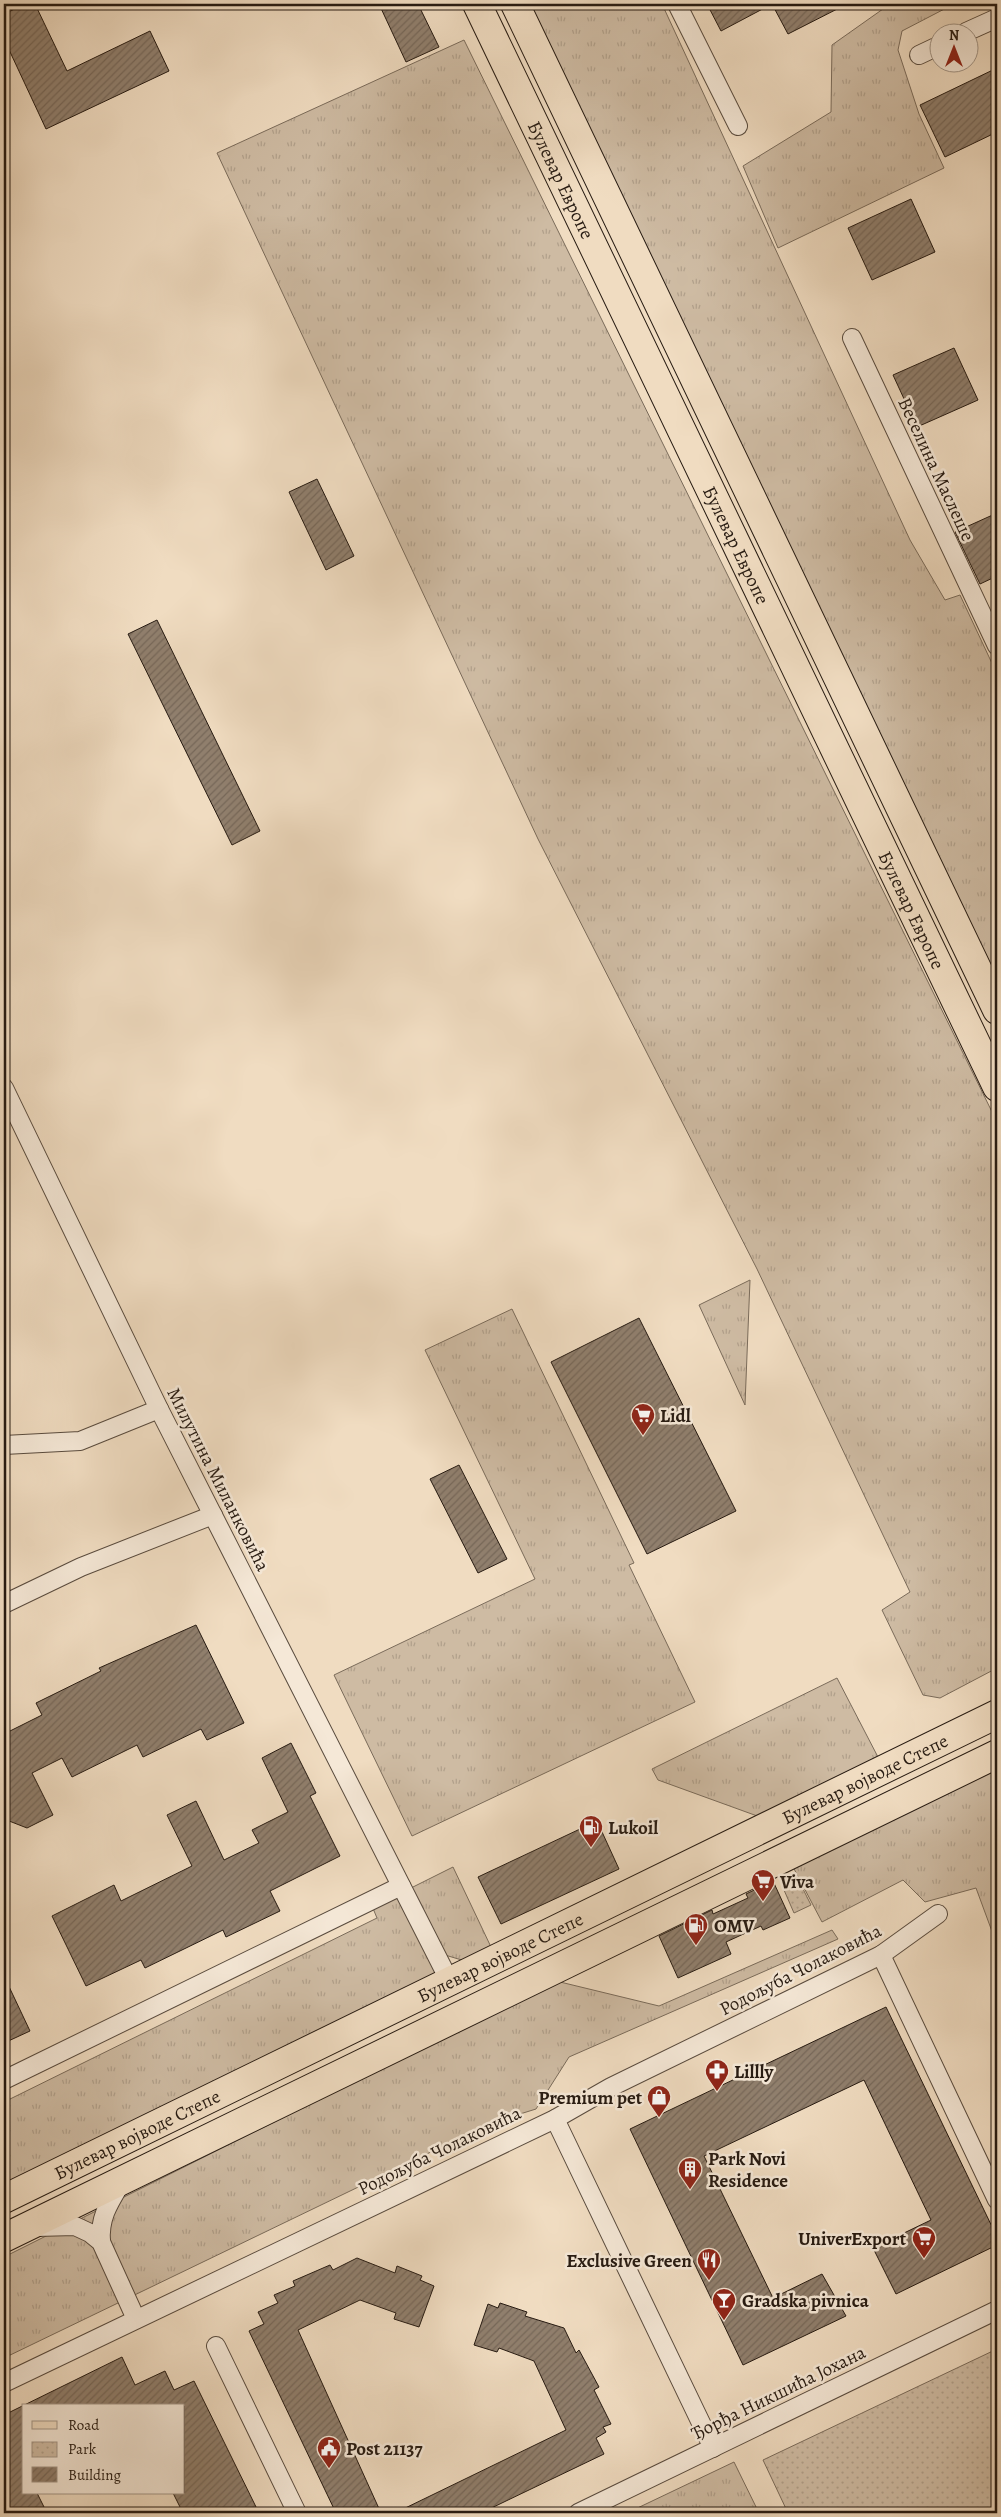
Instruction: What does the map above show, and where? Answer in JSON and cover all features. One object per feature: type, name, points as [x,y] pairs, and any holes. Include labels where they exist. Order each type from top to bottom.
[{"type":"main road","name":"Булевар Европе","points":[[477,4],[997,1087]]},
{"type":"main road","name":"Булевар Европе","points":[[515,4],[997,1010]]},
{"type":"main road","name":"Булевар војводе Степе","points":[[4,2199],[448,1980],[997,1714]]},
{"type":"main road","name":"Булевар војводе Степе","points":[[15,2233],[997,1754]]},
{"type":"street","points":[[677,4],[738,126]]},
{"type":"street","points":[[978,27],[997,18]]},
{"type":"street","points":[[919,55],[928,51]]},
{"type":"street","name":"Веселина Маслеше","points":[[852,338],[997,646]]},
{"type":"street","name":"Милутина Миланковића","points":[[4,1088],[159,1409],[448,1980]]},
{"type":"street","points":[[4,1446],[80,1441],[159,1409]]},
{"type":"street","points":[[4,1604],[81,1567],[213,1515]]},
{"type":"street","points":[[4,2080],[401,1886]]},
{"type":"street","name":"Родољуба Чолаковића","points":[[4,2383],[555,2119],[611,2087],[882,1955],[938,1914]]},
{"type":"street","points":[[882,1955],[997,2200]]},
{"type":"street","points":[[555,2119],[713,2448]]},
{"type":"street","points":[[123,2181],[106,2207],[100,2228],[101,2242],[136,2319]]},
{"type":"street","points":[[15,2233],[75,2226],[90,2233],[101,2242]]},
{"type":"street","name":"Ђорђа Никшића Јохана","points":[[578,2513],[997,2310]]},
{"type":"street","points":[[216,2346],[297,2513]]},
{"type":"green space","points":[[519,4],[662,4],[910,540],[945,600],[960,595],[997,674],[997,979]]},
{"type":"green space","points":[[890,4],[954,4],[902,31],[898,50],[919,114],[944,168],[778,248],[743,166],[831,112],[832,45]]},
{"type":"green space","points":[[464,40],[997,1122],[997,1668],[940,1698],[923,1695],[882,1610],[910,1592],[757,1269],[538,839],[217,153]]},
{"type":"green space","points":[[750,1280],[745,1405],[699,1305]]},
{"type":"green space","points":[[512,1309],[634,1563],[629,1565],[695,1702],[412,1836],[334,1675],[535,1579],[425,1350]]},
{"type":"green space","points":[[837,1678],[879,1759],[760,1817],[658,1780],[652,1769]]},
{"type":"green space","points":[[997,1765],[997,1945],[976,1888],[925,1902],[903,1880],[822,1922],[792,1865]]},
{"type":"green space","points":[[453,1867],[491,1947],[465,1961],[445,1955],[411,1888]]},
{"type":"green space","points":[[800,1883],[811,1905],[794,1913],[784,1890]]},
{"type":"green space","points":[[398,1894],[438,1974],[4,2186],[4,2102],[377,1918],[372,1906]]},
{"type":"green space","points":[[832,1930],[838,1939],[569,2057],[536,2109],[491,2123],[4,2358],[4,2257],[556,1981],[659,2006]]},
{"type":"green space","points":[[997,2349],[997,2513],[788,2513],[763,2460]]},
{"type":"green space","points":[[734,2462],[759,2513],[627,2513]]},
{"type":"building","points":[[25,4],[35,4],[67,71],[150,31],[169,71],[46,129],[4,39],[4,14]]},
{"type":"building","points":[[379,4],[418,4],[439,47],[406,62]]},
{"type":"building","points":[[707,4],[772,4],[721,31]]},
{"type":"building","points":[[772,4],[847,4],[788,34]]},
{"type":"building","points":[[997,68],[997,132],[945,157],[920,105]]},
{"type":"building","points":[[911,199],[935,252],[872,280],[848,228]]},
{"type":"building","points":[[954,348],[978,400],[917,427],[893,375]]},
{"type":"building","points":[[317,479],[354,556],[326,570],[289,492]]},
{"type":"building","points":[[997,513],[997,576],[980,584],[955,532]]},
{"type":"building","points":[[157,620],[260,831],[232,845],[128,634]]},
{"type":"building","name":"Lidl","points":[[639,1318],[736,1511],[647,1554],[551,1362]]},
{"type":"building","points":[[459,1465],[507,1559],[478,1573],[430,1479]]},
{"type":"building","points":[[196,1625],[244,1723],[207,1740],[201,1729],[143,1757],[137,1745],[72,1777],[62,1758],[32,1773],[53,1815],[27,1828],[4,1819],[4,1734],[42,1715],[36,1703],[101,1671],[99,1668]]},
{"type":"building","points":[[291,1743],[316,1793],[310,1796],[340,1856],[270,1891],[280,1911],[226,1937],[223,1930],[145,1968],[141,1960],[86,1986],[52,1916],[114,1885],[121,1901],[192,1866],[167,1815],[196,1801],[224,1860],[259,1843],[252,1830],[288,1812],[262,1758]]},
{"type":"building","points":[[597,1821],[619,1869],[501,1924],[478,1877]]},
{"type":"building","points":[[773,1881],[790,1918],[763,1930],[761,1926],[726,1942],[731,1954],[678,1978],[659,1936],[712,1910],[713,1914],[748,1898],[746,1894]]},
{"type":"building","points":[[4,1976],[30,2031],[4,2043]]},
{"type":"building","name":"Park Novi Residence","points":[[886,2007],[997,2237],[997,2245],[896,2294],[873,2248],[931,2220],[864,2080],[704,2156],[773,2298],[822,2274],[846,2316],[743,2365],[630,2129]]},
{"type":"building","points":[[357,2258],[395,2273],[397,2266],[422,2276],[420,2280],[434,2286],[419,2327],[394,2319],[396,2313],[360,2300],[298,2330],[381,2513],[336,2513],[249,2331],[264,2324],[258,2312],[278,2303],[274,2295],[295,2286],[293,2281],[330,2265],[333,2270]]},
{"type":"building","points":[[500,2303],[527,2312],[525,2316],[564,2328],[576,2353],[579,2350],[599,2387],[594,2390],[611,2424],[603,2427],[606,2432],[596,2438],[604,2454],[481,2513],[395,2513],[566,2430],[534,2361],[499,2348],[497,2352],[474,2345],[488,2304],[498,2308]]},
{"type":"building","points":[[122,2357],[135,2385],[165,2371],[174,2390],[194,2381],[259,2513],[183,2513],[174,2494],[185,2494],[185,2404],[26,2404]]},
{"type":"building","points":[[22,2406],[22,2494],[38,2494],[47,2513],[4,2513],[4,2415]]},
{"type":"place","name":"Lidl","points":[[643,1436]]},
{"type":"place","name":"Lukoil","points":[[591,1848]]},
{"type":"place","name":"Viva","points":[[763,1902]]},
{"type":"place","name":"OMV","points":[[696,1946]]},
{"type":"place","name":"Lillly","points":[[717,2092]]},
{"type":"place","name":"Premium pet","points":[[659,2118]]},
{"type":"place","name":"Park Novi Residence","points":[[690,2190]]},
{"type":"place","name":"UniverExport","points":[[924,2259]]},
{"type":"place","name":"Exclusive Green","points":[[709,2281]]},
{"type":"place","name":"Gradska pivnica","points":[[724,2321]]},
{"type":"place","name":"Post 21137","points":[[329,2469]]}]
